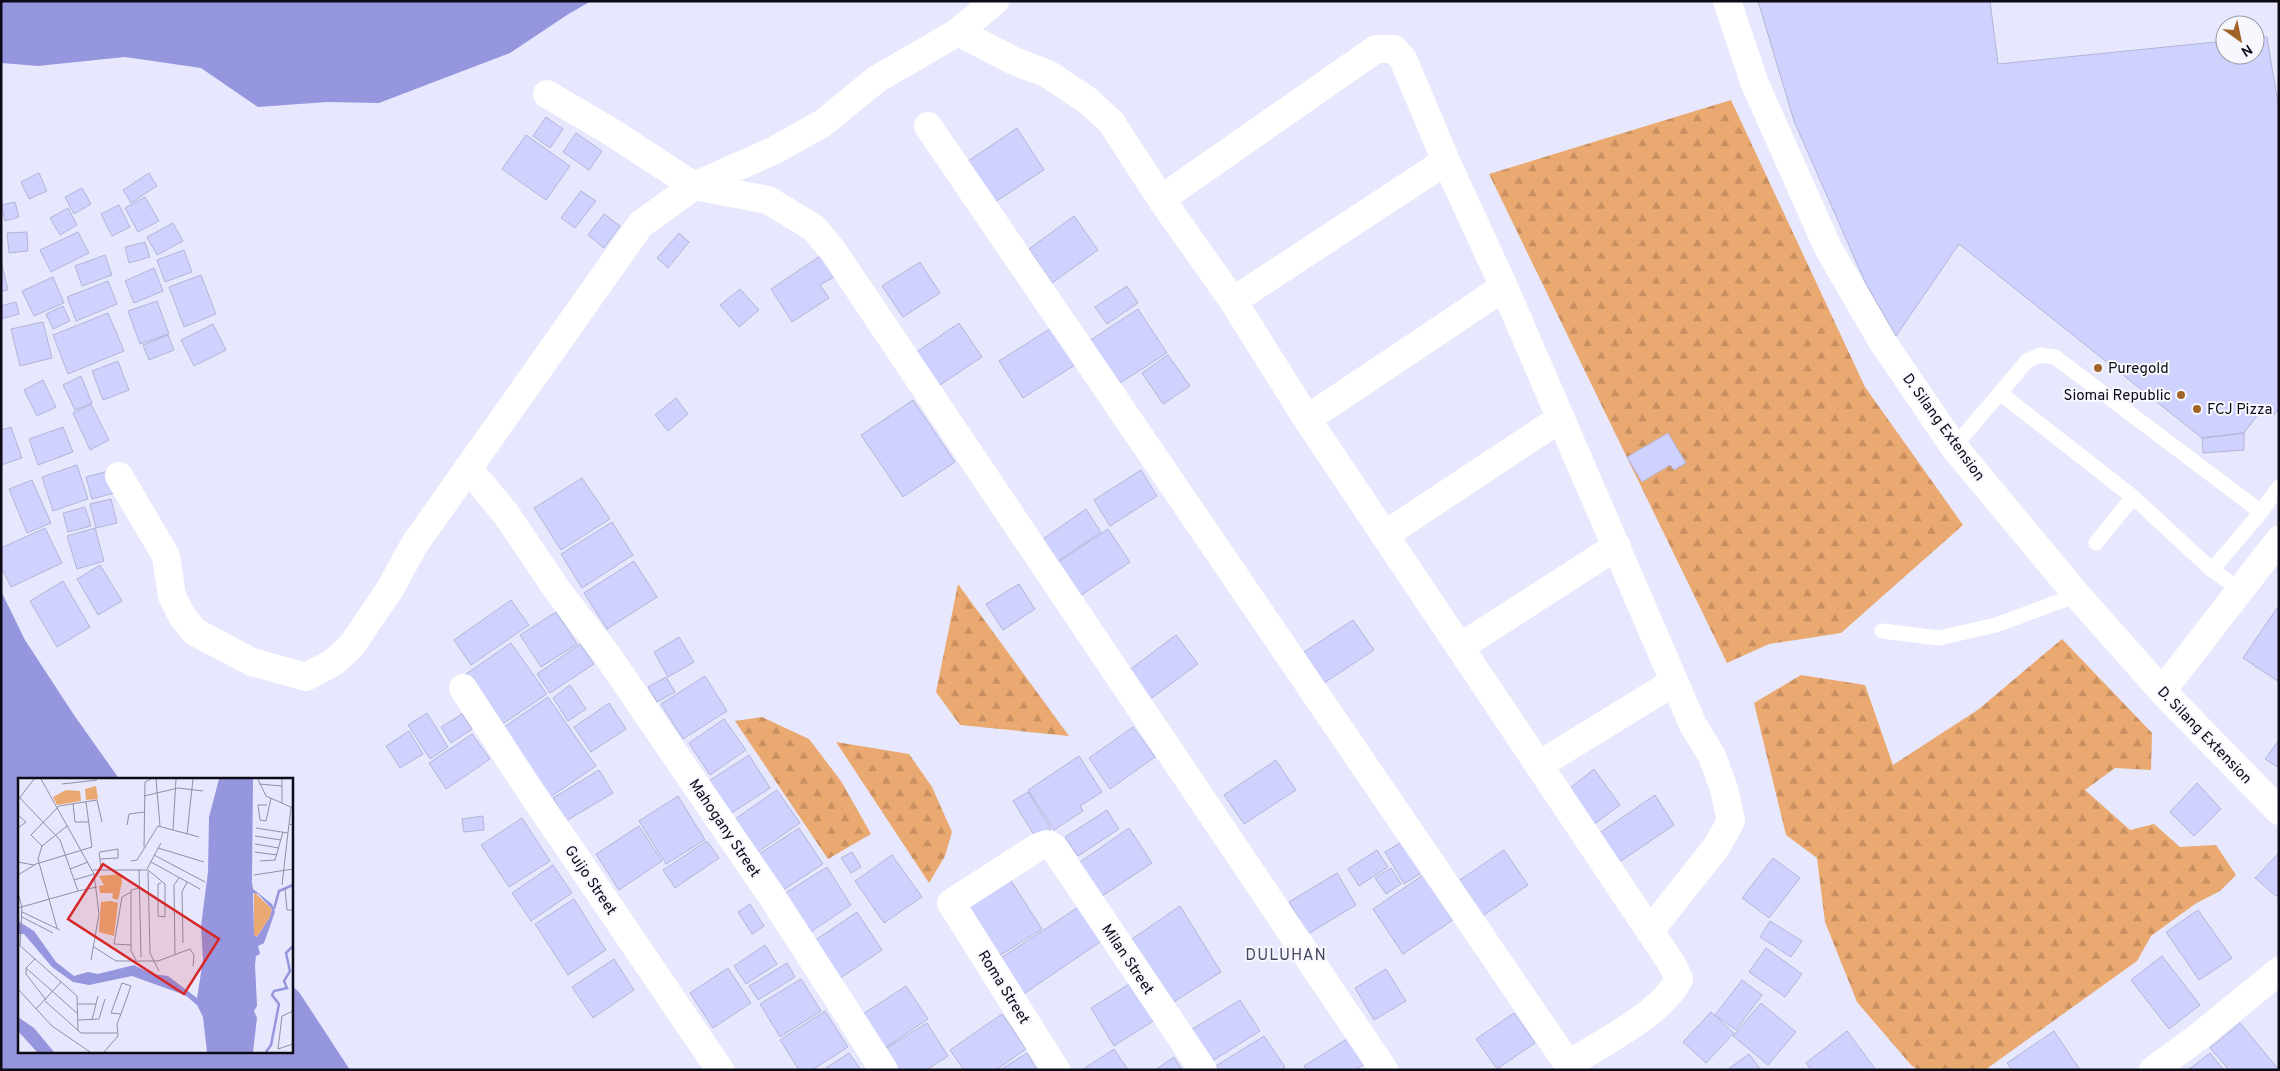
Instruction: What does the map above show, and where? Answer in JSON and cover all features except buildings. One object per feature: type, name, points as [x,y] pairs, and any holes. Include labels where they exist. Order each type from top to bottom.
[{"type":"street","points":[[119,476],[166,556],[172,596],[182,616],[195,632],[252,662],[306,677],[334,662],[352,646],[390,589],[414,546],[641,224],[694,186],[775,150],[824,123],[878,79],[958,32],[995,1]]},
{"type":"street","name":"D. Silang Extension","points":[[1727,1],[1755,84],[1828,248],[1882,341],[1954,447],[2077,595],[2162,691],[2279,811]]},
{"type":"street","points":[[928,126],[1570,1067],[1654,1009],[1674,988],[1679,979],[1650,931],[1386,534],[1307,419],[1233,301],[1161,199],[1110,122],[1087,100],[1048,74],[1014,61],[958,32]]},
{"type":"street","points":[[1161,199],[1376,49],[1394,49],[1403,59],[1446,161],[1504,286],[1674,682],[1693,724],[1712,756],[1724,789],[1732,821],[1717,846],[1650,931]]},
{"type":"street","points":[[547,94],[613,133],[694,186],[768,200],[814,228],[833,251],[1384,1070]]},
{"type":"street","points":[[1233,301],[1446,161]]},
{"type":"street","points":[[1307,419],[1504,286]]},
{"type":"street","points":[[1386,534],[1561,418]]},
{"type":"street","name":"Mahogany Street","points":[[468,468],[506,514],[558,591],[607,655],[771,895],[884,1070]]},
{"type":"street","points":[[2162,691],[2279,540]]},
{"type":"street","points":[[1460,647],[1617,546]]},
{"type":"street","points":[[1539,765],[1674,682]]},
{"type":"street","name":"Guijo Street","points":[[463,688],[529,789],[720,1070]]},
{"type":"street","name":"Roma Street","points":[[1054,848],[1047,844],[1038,847],[951,903],[1056,1070]]},
{"type":"street","name":"Milan Street","points":[[1054,848],[1202,1070]]},
{"type":"street","points":[[2154,1070],[2277,977]]},
{"type":"lane","points":[[1954,447],[2027,361],[2040,355],[2055,357],[2261,512]]},
{"type":"lane","points":[[2000,393],[2133,497],[2212,570],[2240,590]]},
{"type":"lane","points":[[2212,570],[2261,512],[2279,487]]},
{"type":"lane","points":[[2096,543],[2133,497]]},
{"type":"lane","points":[[1882,631],[1939,638],[1996,625],[2077,595]]},
{"type":"green space","points":[[1731,100],[1865,387],[1963,525],[1841,633],[1769,644],[1727,663],[1489,174]]},
{"type":"green space","points":[[958,584],[1069,736],[960,725],[936,692]]},
{"type":"green space","points":[[2062,639],[2152,733],[2151,770],[2115,768],[2085,790],[2130,830],[2154,824],[2180,847],[2216,845],[2236,875],[2220,891],[2195,904],[2151,936],[2137,961],[1985,1070],[1918,1070],[1911,1065],[1857,1002],[1825,922],[1817,858],[1786,835],[1754,703],[1801,675],[1865,685],[1893,765],[1979,709]]},
{"type":"green space","points":[[762,717],[809,739],[841,781],[871,834],[828,859],[735,721]]},
{"type":"green space","points":[[836,742],[909,754],[932,787],[952,832],[945,856],[929,883]]},
{"type":"water","points":[[1,1],[591,1],[510,53],[379,103],[327,102],[258,107],[201,68],[125,57],[38,66],[1,63]]},
{"type":"water","points":[[1,591],[25,640],[74,715],[119,778],[18,778],[18,1054],[292,1054],[293,987],[299,992],[350,1070],[1,1070]]},
{"type":"place","name":"Puregold","points":[[2098,368]]},
{"type":"place","name":"Siomai Republic","points":[[2181,395]]},
{"type":"place","name":"FCJ Pizza","points":[[2197,409]]},
{"type":"district","name":"DULUHAN","points":[[1286,954]]}]
